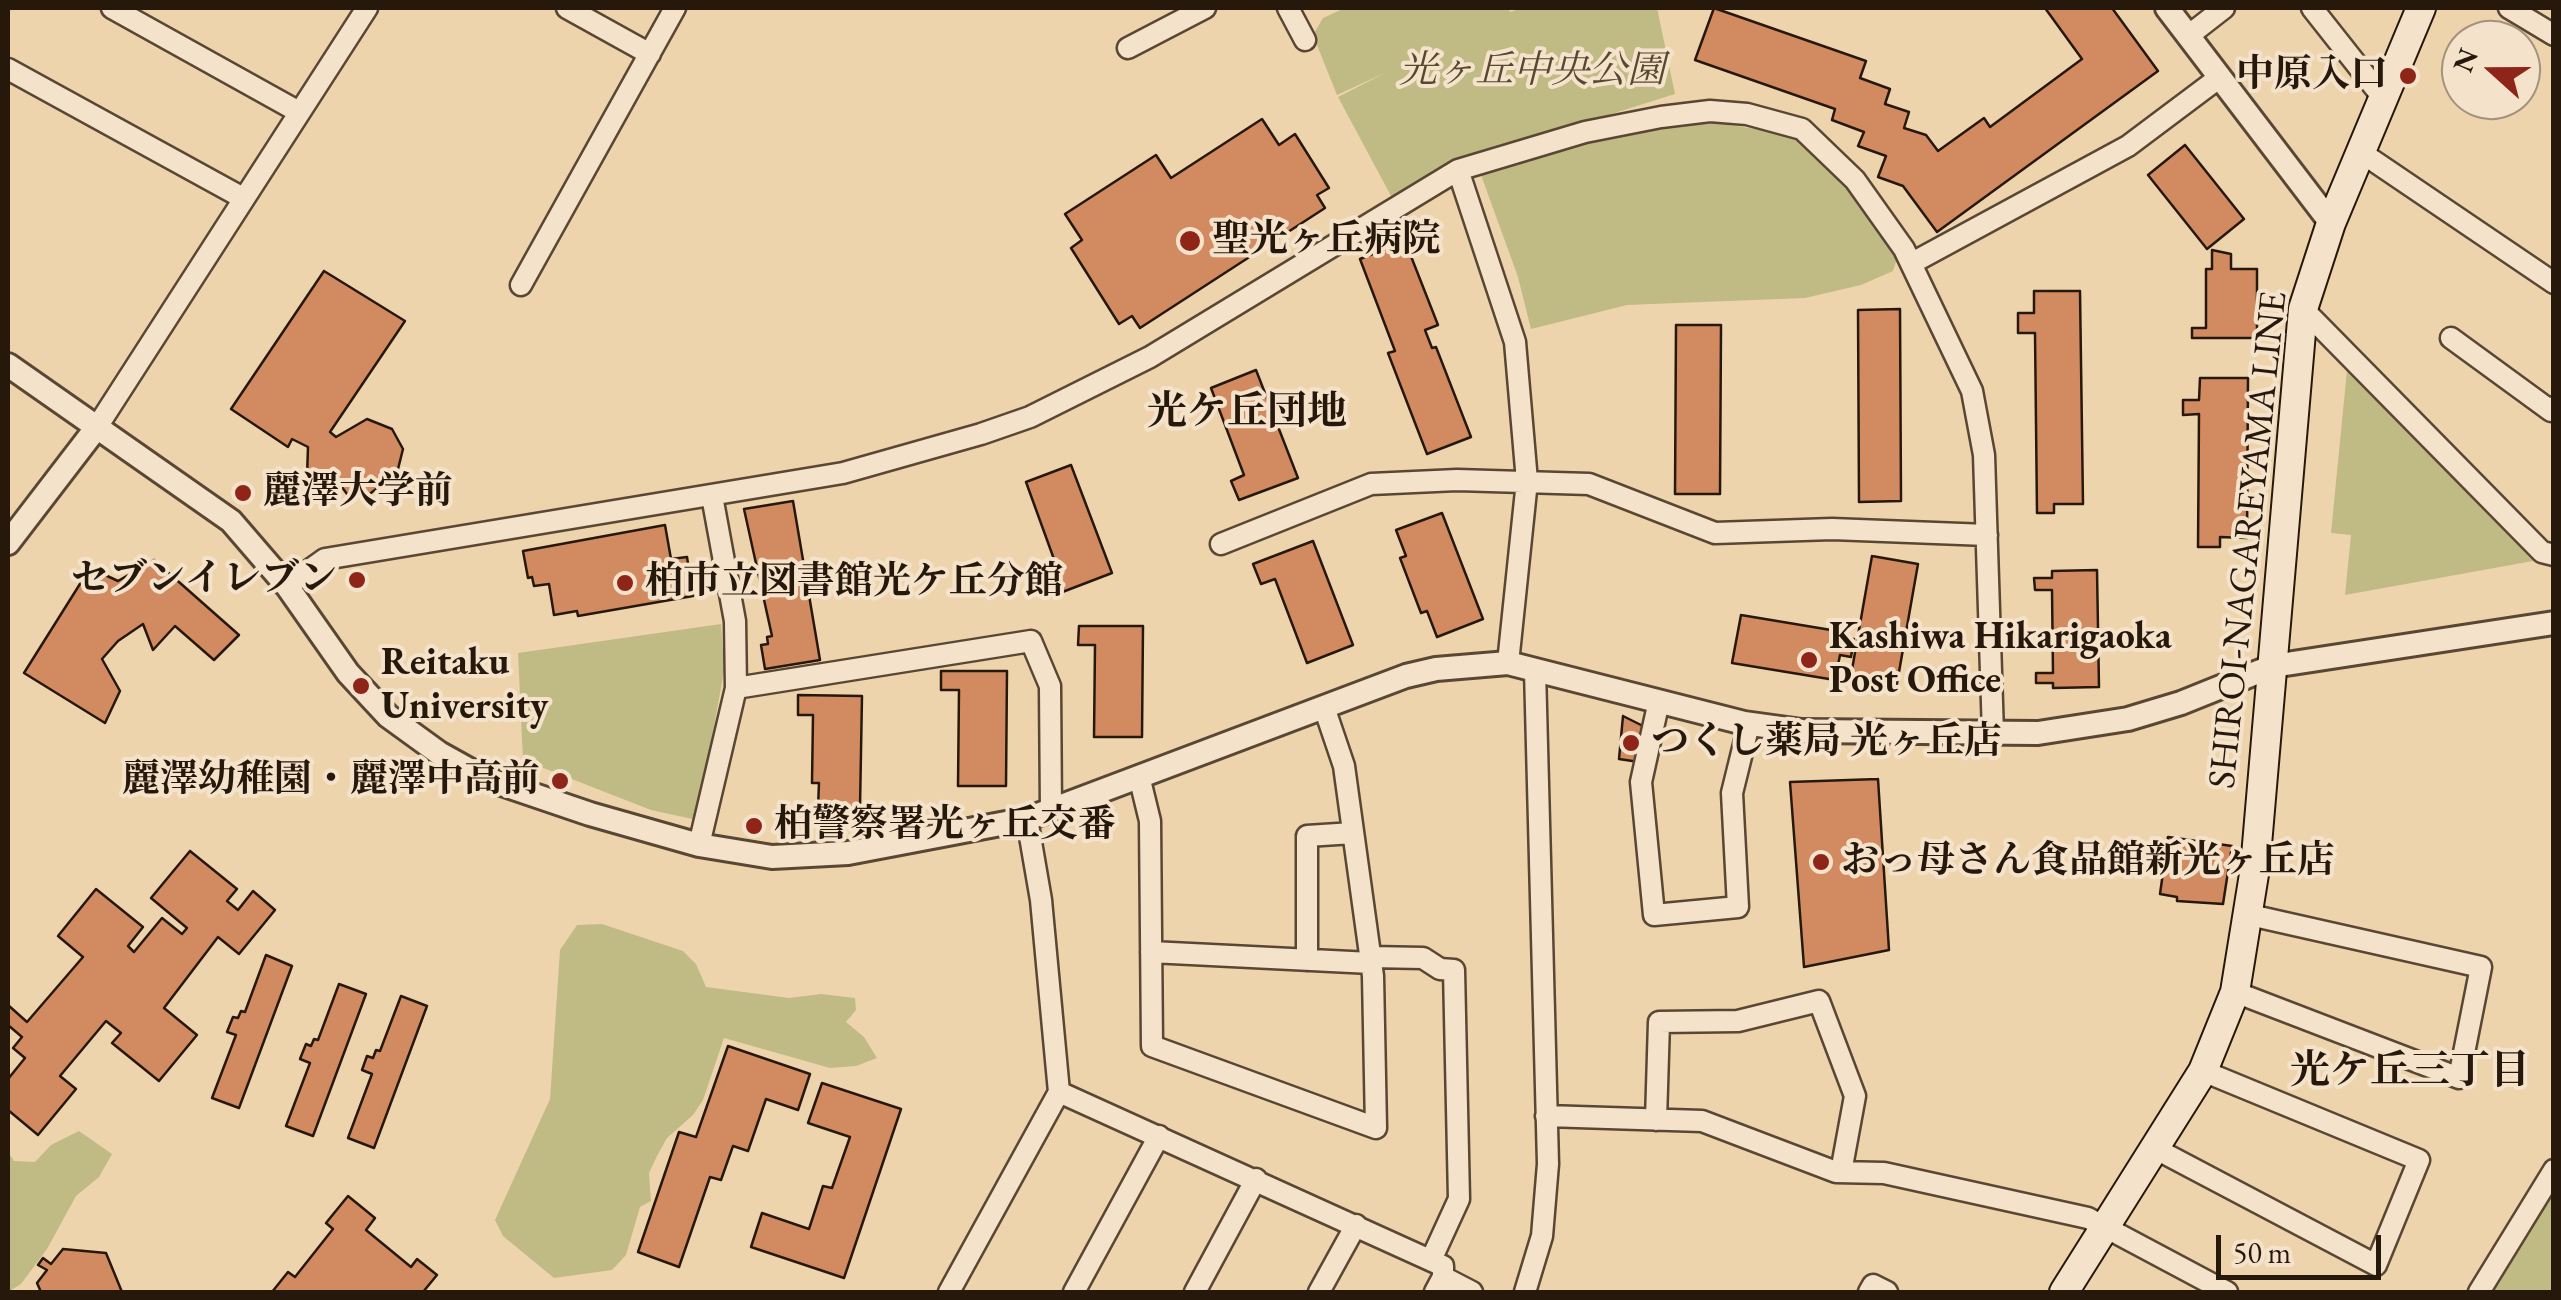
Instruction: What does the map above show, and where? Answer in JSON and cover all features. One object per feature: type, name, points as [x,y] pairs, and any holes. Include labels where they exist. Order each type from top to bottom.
[{"type":"main road","name":"SHIROI-NAGAREYAMA LINE","points":[[2064,1292],[2204,1072],[2235,992],[2250,915],[2303,309],[2332,222],[2422,8]]},
{"type":"street","points":[[112,8],[300,112]]},
{"type":"street","points":[[8,544],[98,428],[367,8]]},
{"type":"street","points":[[567,8],[594,14],[650,54]]},
{"type":"street","points":[[521,285],[675,8]]},
{"type":"street","points":[[1128,48],[1205,8]]},
{"type":"street","points":[[1288,8],[1305,40]]},
{"type":"street","points":[[2166,8],[2332,222]]},
{"type":"street","points":[[2188,36],[2224,8]]},
{"type":"street","points":[[2312,8],[2376,89],[2386,93]]},
{"type":"street","points":[[2509,8],[2554,35]]},
{"type":"street","points":[[8,69],[244,198]]},
{"type":"street","points":[[1912,264],[2128,146],[2220,77]]},
{"type":"street","points":[[287,586],[326,560],[352,554],[843,473],[1030,417],[1150,357],[1458,170],[1623,124],[1710,111],[1747,114],[1802,129],[1855,180],[1912,264],[1972,391],[1984,454],[1993,734]]},
{"type":"street","points":[[2362,153],[2554,283]]},
{"type":"street","points":[[1458,170],[1515,342],[1527,481],[1508,663]]},
{"type":"street","points":[[2303,309],[2542,552],[2554,555]]},
{"type":"street","points":[[2451,338],[2553,410]]},
{"type":"street","points":[[8,365],[220,512],[248,537],[348,672],[388,716],[438,753],[484,778],[699,845],[739,853],[808,857],[1028,819],[1140,780],[1406,676],[1508,663],[1749,724],[1802,731],[1993,734],[2084,729],[2128,719],[2181,704],[2273,666],[2554,624]]},
{"type":"street","points":[[1221,544],[1371,484],[1527,481],[1589,484],[1715,533],[1832,529],[1987,535]]},
{"type":"street","points":[[699,845],[736,688],[735,621],[712,496]]},
{"type":"street","points":[[736,688],[1031,640],[1050,686],[1051,812]]},
{"type":"street","points":[[1525,1292],[1542,1236],[1546,1116],[1535,670]]},
{"type":"street","points":[[1659,700],[1641,782],[1654,915],[1738,907],[1732,793],[1749,724]]},
{"type":"street","points":[[1140,780],[1150,822],[1152,1046],[1376,1128],[1371,960],[1344,766],[1324,706]]},
{"type":"street","points":[[948,1292],[1059,1092],[1041,900],[1028,819]]},
{"type":"street","points":[[1307,960],[1307,836],[1353,833]]},
{"type":"street","points":[[2235,992],[2459,1078],[2481,968],[2250,915]]},
{"type":"street","points":[[1151,952],[1307,960],[1423,958],[1440,969],[1454,970],[1460,1199],[1436,1277]]},
{"type":"street","points":[[1656,1120],[1659,1022],[1738,1021],[1819,1001],[1854,1096],[1841,1172]]},
{"type":"street","points":[[2156,1149],[2376,1265],[2420,1160],[2204,1072]]},
{"type":"street","points":[[1059,1092],[1356,1225],[1436,1277],[1472,1292]]},
{"type":"street","points":[[1546,1116],[1702,1121],[1841,1172],[1884,1173],[2088,1218],[2227,1292]]},
{"type":"street","points":[[1074,1292],[1160,1136]]},
{"type":"street","points":[[2479,1292],[2554,1170]]},
{"type":"street","points":[[1195,1292],[1256,1179]]},
{"type":"street","points":[[1319,1292],[1356,1225]]},
{"type":"street","points":[[1869,1292],[1874,1285],[1887,1292]]},
{"type":"green space","name":"光ヶ丘中央公園","points":[[1345,8],[1508,8],[1510,12],[1522,8],[1657,8],[1675,94],[1475,157],[1391,196],[1338,97],[1387,72],[1337,95],[1313,35],[1323,18]]},
{"type":"green space","points":[[1711,122],[1775,132],[1797,140],[1820,157],[1847,186],[1898,256],[1893,271],[1861,285],[1805,298],[1627,305],[1531,329],[1518,277],[1481,175],[1559,150],[1675,124]]},
{"type":"green space","points":[[2347,370],[2533,561],[2345,595],[2351,535],[2331,533]]},
{"type":"green space","points":[[721,624],[724,671],[697,820],[651,810],[523,760],[518,653]]},
{"type":"green space","points":[[602,924],[683,951],[696,964],[706,987],[789,998],[821,994],[855,998],[856,1010],[846,1022],[864,1037],[877,1058],[856,1066],[830,1068],[724,1038],[703,1100],[693,1115],[667,1138],[649,1173],[651,1201],[640,1207],[626,1255],[612,1270],[554,1278],[503,1236],[495,1220],[550,1099],[560,950],[577,925]]},
{"type":"green space","points":[[79,1131],[112,1154],[99,1177],[76,1196],[47,1249],[21,1284],[8,1292],[8,1152],[14,1161],[35,1162],[51,1145]]},
{"type":"green space","points":[[2553,1192],[2553,1292],[2493,1292]]},
{"type":"building","points":[[1714,8],[1866,61],[1860,78],[1890,89],[1885,104],[1909,112],[1904,128],[1926,135],[1938,151],[1984,118],[1990,127],[2082,59],[2045,8],[2112,8],[2158,71],[1937,232],[1903,186],[1878,177],[1886,156],[1858,146],[1864,132],[1832,120],[1835,109],[1695,60]]},
{"type":"building","name":"聖光ヶ丘病院","points":[[1262,119],[1279,145],[1295,134],[1329,188],[1317,195],[1325,208],[1140,328],[1132,316],[1119,324],[1071,248],[1082,240],[1065,214],[1156,155],[1171,178]]},
{"type":"building","points":[[2185,145],[2244,219],[2207,249],[2148,175]]},
{"type":"building","points":[[1405,241],[1438,325],[1425,330],[1432,348],[1436,347],[1471,437],[1427,454],[1388,353],[1395,351],[1360,259]]},
{"type":"building","points":[[2212,250],[2231,254],[2231,269],[2257,269],[2257,338],[2192,338],[2192,328],[2206,328],[2206,269],[2212,269]]},
{"type":"building","points":[[324,271],[405,321],[330,432],[336,437],[367,419],[392,429],[403,449],[397,473],[367,496],[347,494],[333,475],[307,476],[308,447],[292,439],[288,447],[231,409]]},
{"type":"building","points":[[2034,291],[2080,291],[2083,504],[2054,504],[2054,513],[2037,513],[2035,333],[2018,333],[2018,313],[2034,313]]},
{"type":"building","points":[[1900,309],[1901,501],[1859,502],[1858,310]]},
{"type":"building","points":[[1676,325],[1721,325],[1720,494],[1675,494]]},
{"type":"building","points":[[1256,370],[1298,478],[1239,500],[1231,481],[1244,475],[1211,388]]},
{"type":"building","points":[[2200,378],[2248,378],[2247,538],[2220,537],[2220,547],[2198,547],[2199,414],[2183,415],[2183,400],[2199,400]]},
{"type":"building","points":[[1071,465],[1112,573],[1052,596],[1046,578],[1059,573],[1026,482]]},
{"type":"building","points":[[793,501],[820,660],[765,669],[761,645],[768,644],[767,637],[772,636],[744,509]]},
{"type":"building","points":[[1442,513],[1483,619],[1437,637],[1427,611],[1421,613],[1400,558],[1406,556],[1396,530]]},
{"type":"building","points":[[665,525],[671,559],[687,557],[693,596],[578,616],[577,611],[554,615],[549,584],[534,586],[532,577],[528,578],[523,551]]},
{"type":"building","points":[[1313,541],[1353,645],[1307,663],[1275,579],[1261,584],[1253,564]]},
{"type":"building","points":[[1872,556],[1918,564],[1896,689],[1850,681]]},
{"type":"building","points":[[154,560],[239,635],[214,660],[175,626],[153,650],[143,624],[118,641],[102,659],[120,691],[105,723],[24,673],[90,568],[118,581]]},
{"type":"building","points":[[2097,570],[2099,687],[2053,688],[2053,683],[2036,683],[2036,673],[2053,673],[2052,590],[2035,590],[2034,578],[2052,578],[2052,571]]},
{"type":"building","points":[[1741,615],[1843,632],[1843,638],[1854,639],[1851,657],[1840,655],[1835,680],[1732,663]]},
{"type":"building","points":[[1079,626],[1143,626],[1142,737],[1094,737],[1095,645],[1078,645]]},
{"type":"building","points":[[941,671],[1007,671],[1006,786],[958,786],[959,690],[941,690]]},
{"type":"building","points":[[798,695],[862,696],[860,807],[818,807],[819,783],[812,783],[813,715],[798,715]]},
{"type":"building","name":"つくし薬局 光ヶ丘店","points":[[1623,716],[1645,727],[1639,762],[1619,759]]},
{"type":"building","points":[[1878,779],[1889,950],[1804,967],[1790,782]]},
{"type":"building","points":[[2168,837],[2232,846],[2223,904],[2177,901],[2177,897],[2160,894]]},
{"type":"building","points":[[190,851],[237,889],[227,901],[238,910],[253,891],[275,910],[239,954],[218,937],[164,1008],[197,1035],[159,1081],[112,1043],[121,1033],[106,1021],[60,1076],[76,1089],[38,1135],[8,1110],[8,1079],[25,1058],[13,1048],[22,1037],[8,1025],[8,1005],[27,1022],[83,957],[58,936],[96,889],[143,927],[128,946],[134,952],[162,918],[182,934],[187,928],[151,898]]},
{"type":"building","points":[[266,955],[292,966],[239,1108],[212,1098],[236,1035],[227,1032],[233,1017],[245,1012]]},
{"type":"building","points":[[339,984],[366,994],[313,1136],[286,1126],[310,1063],[300,1059],[306,1044],[311,1046],[314,1039],[318,1040]]},
{"type":"building","points":[[401,996],[427,1006],[374,1148],[348,1138],[372,1074],[362,1070],[367,1056],[373,1058],[376,1050],[380,1051]]},
{"type":"building","points":[[728,1046],[810,1074],[798,1110],[766,1099],[748,1151],[733,1146],[721,1180],[710,1177],[679,1267],[638,1252],[679,1132],[696,1137]]},
{"type":"building","points":[[822,1083],[901,1109],[844,1278],[751,1247],[762,1213],[809,1229],[823,1186],[832,1188],[850,1137],[808,1123]]},
{"type":"building","points":[[348,1196],[375,1218],[366,1230],[411,1267],[417,1259],[437,1275],[423,1292],[272,1292],[288,1272],[295,1277],[333,1229],[326,1223]]},
{"type":"building","points":[[63,1249],[106,1253],[122,1292],[41,1292],[37,1283],[47,1270],[38,1265],[43,1258],[51,1264]]},
{"type":"place","name":"中原入口","points":[[2408,76]]},
{"type":"place","name":"聖光ヶ丘病院","points":[[1190,241]]},
{"type":"place","name":"麗澤大学前","points":[[243,493]]},
{"type":"place","name":"セブンイレブン","points":[[357,580]]},
{"type":"place","name":"柏市立図書館光ケ丘分館","points":[[625,583]]},
{"type":"place","name":"Kashiwa Hikarigaoka Post Office","points":[[1809,660]]},
{"type":"place","name":"Reitaku University","points":[[361,686]]},
{"type":"place","name":"つくし薬局 光ヶ丘店","points":[[1631,743]]},
{"type":"place","name":"麗澤幼稚園・麗澤中高前","points":[[560,781]]},
{"type":"place","name":"柏警察署光ヶ丘交番","points":[[754,826]]},
{"type":"place","name":"おっ母さん食品館新光ヶ丘店","points":[[1821,862]]},
{"type":"district","name":"光ケ丘団地","points":[[1247,413]]},
{"type":"district","name":"光ケ丘三丁目","points":[[2410,1072]]}]
